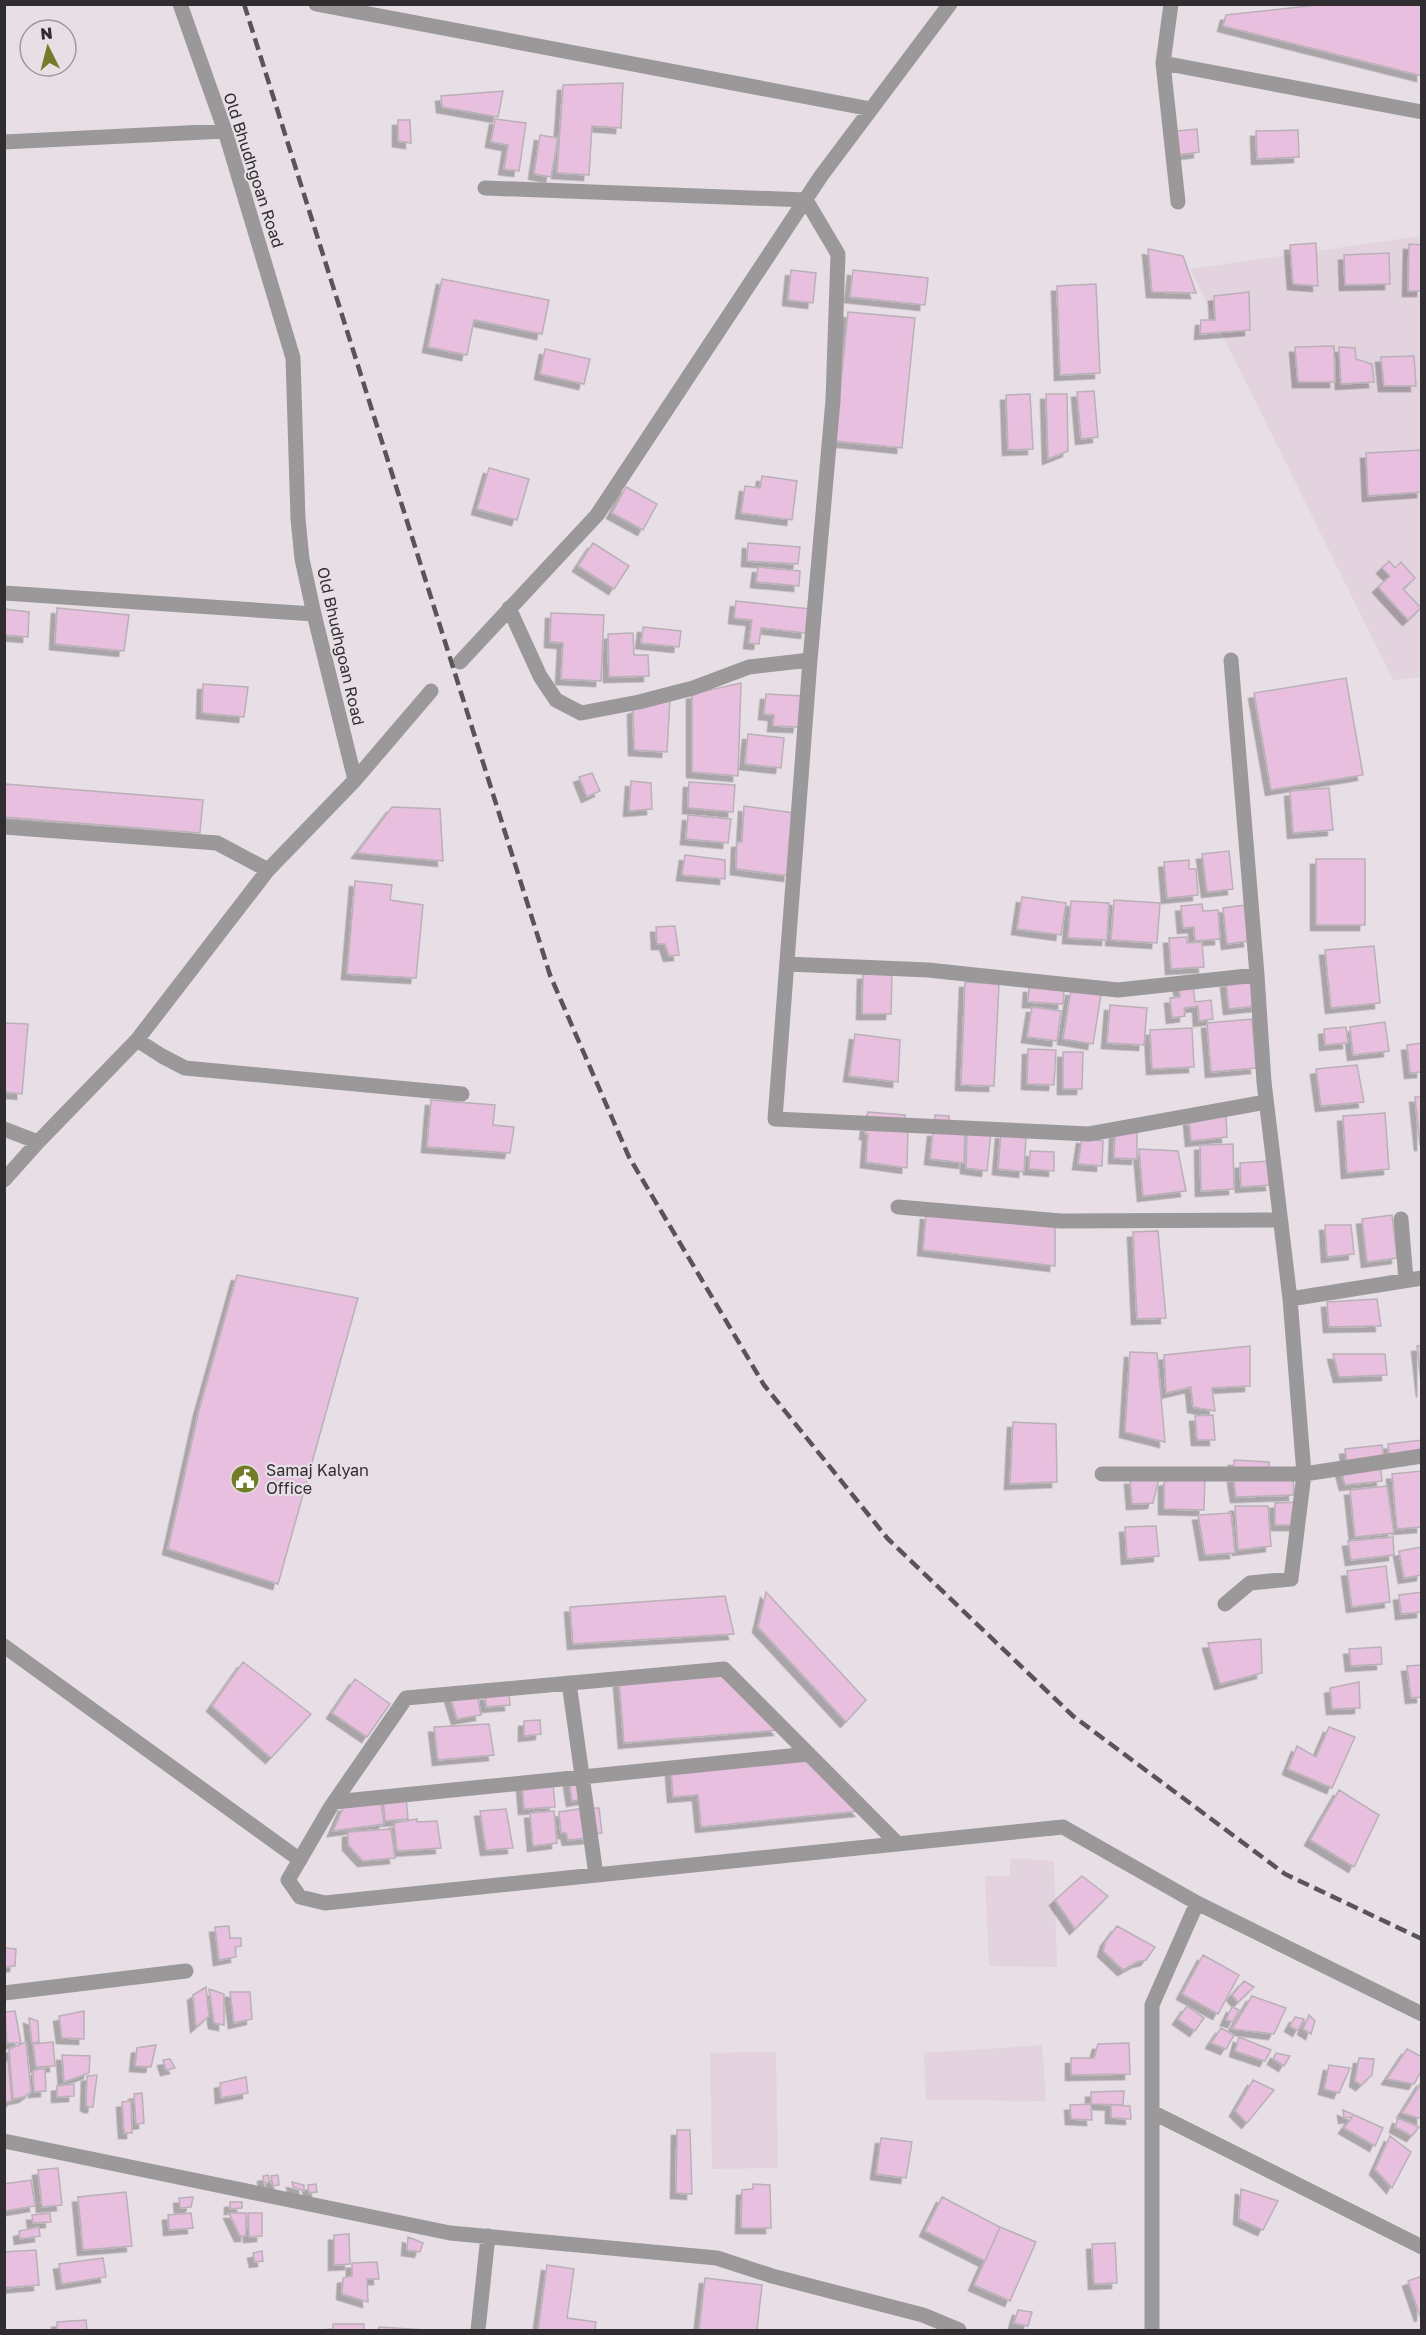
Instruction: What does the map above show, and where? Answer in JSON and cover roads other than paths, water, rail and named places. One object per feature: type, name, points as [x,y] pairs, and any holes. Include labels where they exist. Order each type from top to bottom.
[{"type":"street","name":"Old Bhudhgoan Road","points":[[180,4],[225,131],[293,358],[300,536],[314,614],[355,780]]},
{"type":"street","points":[[316,4],[871,109]]},
{"type":"street","points":[[460,662],[597,515],[806,200],[950,4]]},
{"type":"street","points":[[1171,4],[1163,63],[1178,202]]},
{"type":"street","points":[[1163,63],[1422,112]]},
{"type":"street","points":[[4,142],[225,131]]},
{"type":"street","points":[[485,188],[806,200]]},
{"type":"street","points":[[806,200],[838,254],[833,400],[774,1119],[1089,1134],[1266,1102]]},
{"type":"street","points":[[4,593],[314,614]]},
{"type":"street","points":[[509,608],[540,676],[556,700],[581,713],[639,702],[693,688],[749,667],[810,660]]},
{"type":"street","points":[[1225,1604],[1250,1583],[1291,1579],[1304,1473],[1290,1299],[1266,1102],[1231,660]]},
{"type":"street","points":[[4,1180],[136,1040],[268,870],[355,780],[431,691]]},
{"type":"street","points":[[4,827],[218,843],[268,870]]},
{"type":"street","points":[[787,964],[928,970],[1118,990],[1257,975]]},
{"type":"street","points":[[136,1040],[185,1068],[462,1094]]},
{"type":"street","points":[[4,1129],[38,1142]]},
{"type":"street","points":[[898,1208],[1061,1221],[1281,1220]]},
{"type":"street","points":[[1290,1299],[1414,1279],[1401,1219]]},
{"type":"street","points":[[1102,1474],[1304,1473],[1422,1456]]},
{"type":"street","points":[[4,1646],[300,1860]]},
{"type":"street","points":[[898,1844],[724,1669],[406,1698],[334,1802],[288,1880],[300,1897],[325,1903],[596,1875],[898,1844],[1063,1827],[1197,1903],[1422,2014]]},
{"type":"street","points":[[569,1683],[596,1875]]},
{"type":"street","points":[[334,1802],[808,1754]]},
{"type":"street","points":[[1152,2331],[1152,2005],[1197,1903]]},
{"type":"street","points":[[4,1993],[186,1971]]},
{"type":"street","points":[[1152,2112],[1422,2247]]},
{"type":"street","points":[[4,2141],[450,2233],[717,2258],[772,2276],[923,2315],[959,2331]]},
{"type":"street","points":[[478,2331],[488,2236]]},
{"type":"railway","points":[[244,4],[550,975],[629,1157],[764,1385],[888,1539],[1073,1716],[1285,1874],[1422,1939]]},
{"type":"place","name":"Samaj Kalyan Office","points":[[245,1479]]}]
